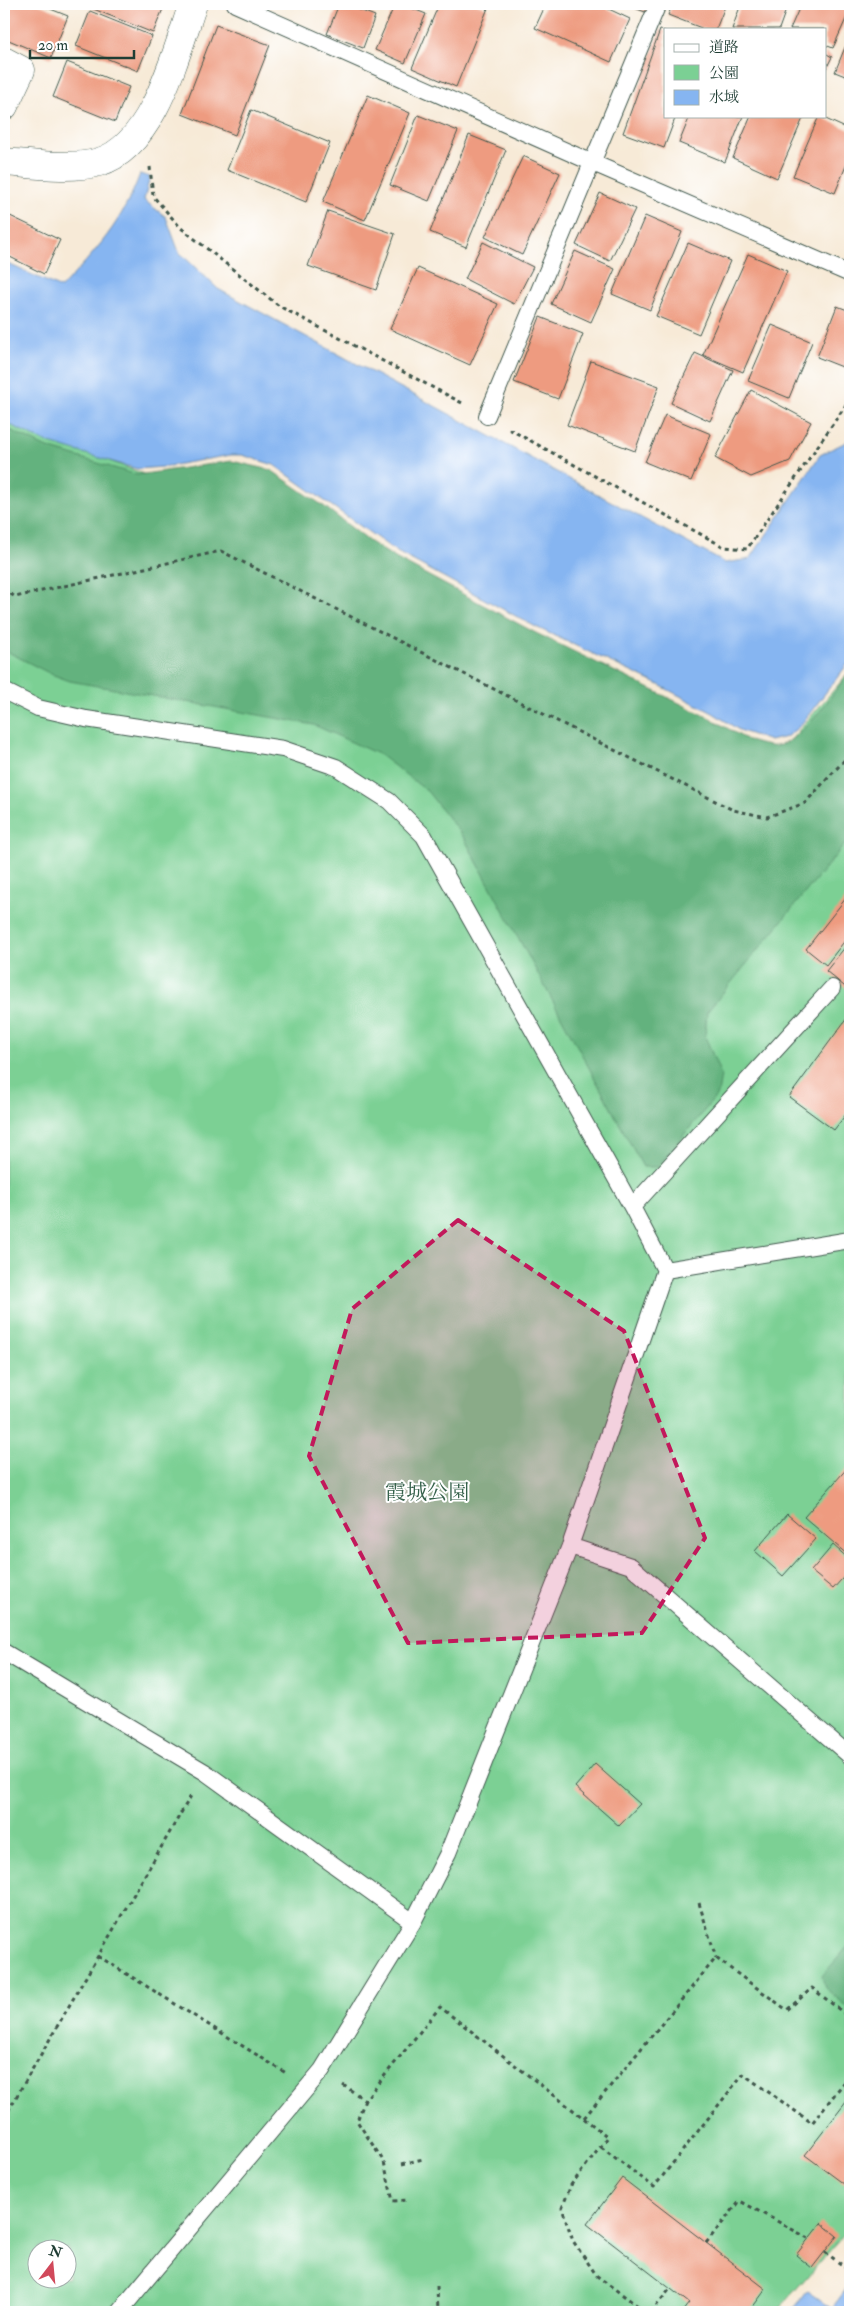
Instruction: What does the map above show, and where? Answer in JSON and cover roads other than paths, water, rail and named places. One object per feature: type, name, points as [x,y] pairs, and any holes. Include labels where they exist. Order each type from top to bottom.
[{"type":"street","points":[[4,162],[61,166],[99,162],[128,146],[146,124],[161,92],[193,4]]},
{"type":"street","points":[[4,60],[21,70],[4,106]]},
{"type":"lane","points":[[235,4],[593,163],[850,274]]},
{"type":"lane","points":[[487,416],[658,4]]},
{"type":"lane","points":[[4,691],[38,708],[86,719],[283,749],[336,767],[389,801],[424,836],[632,1207],[665,1270],[570,1546],[448,1853],[413,1922],[322,2070],[119,2312]]},
{"type":"lane","points":[[632,1207],[832,988]]},
{"type":"lane","points":[[665,1270],[850,1240]]},
{"type":"lane","points":[[570,1546],[631,1566],[850,1756]]},
{"type":"lane","points":[[4,1652],[205,1772],[413,1922]]},
{"type":"water","points":[[140,174],[150,177],[144,200],[166,217],[179,252],[218,289],[725,563],[750,559],[820,455],[850,440],[850,661],[800,726],[786,737],[770,741],[739,730],[713,713],[657,684],[536,627],[397,552],[274,465],[242,455],[231,455],[163,467],[137,469],[46,442],[4,422],[4,262],[61,288],[107,236],[125,207]]},
{"type":"water","points":[[850,2284],[850,2312],[791,2312],[808,2291],[832,2308]]},
{"type":"park label","name":"霞城公園","points":[[427,1492]]}]
